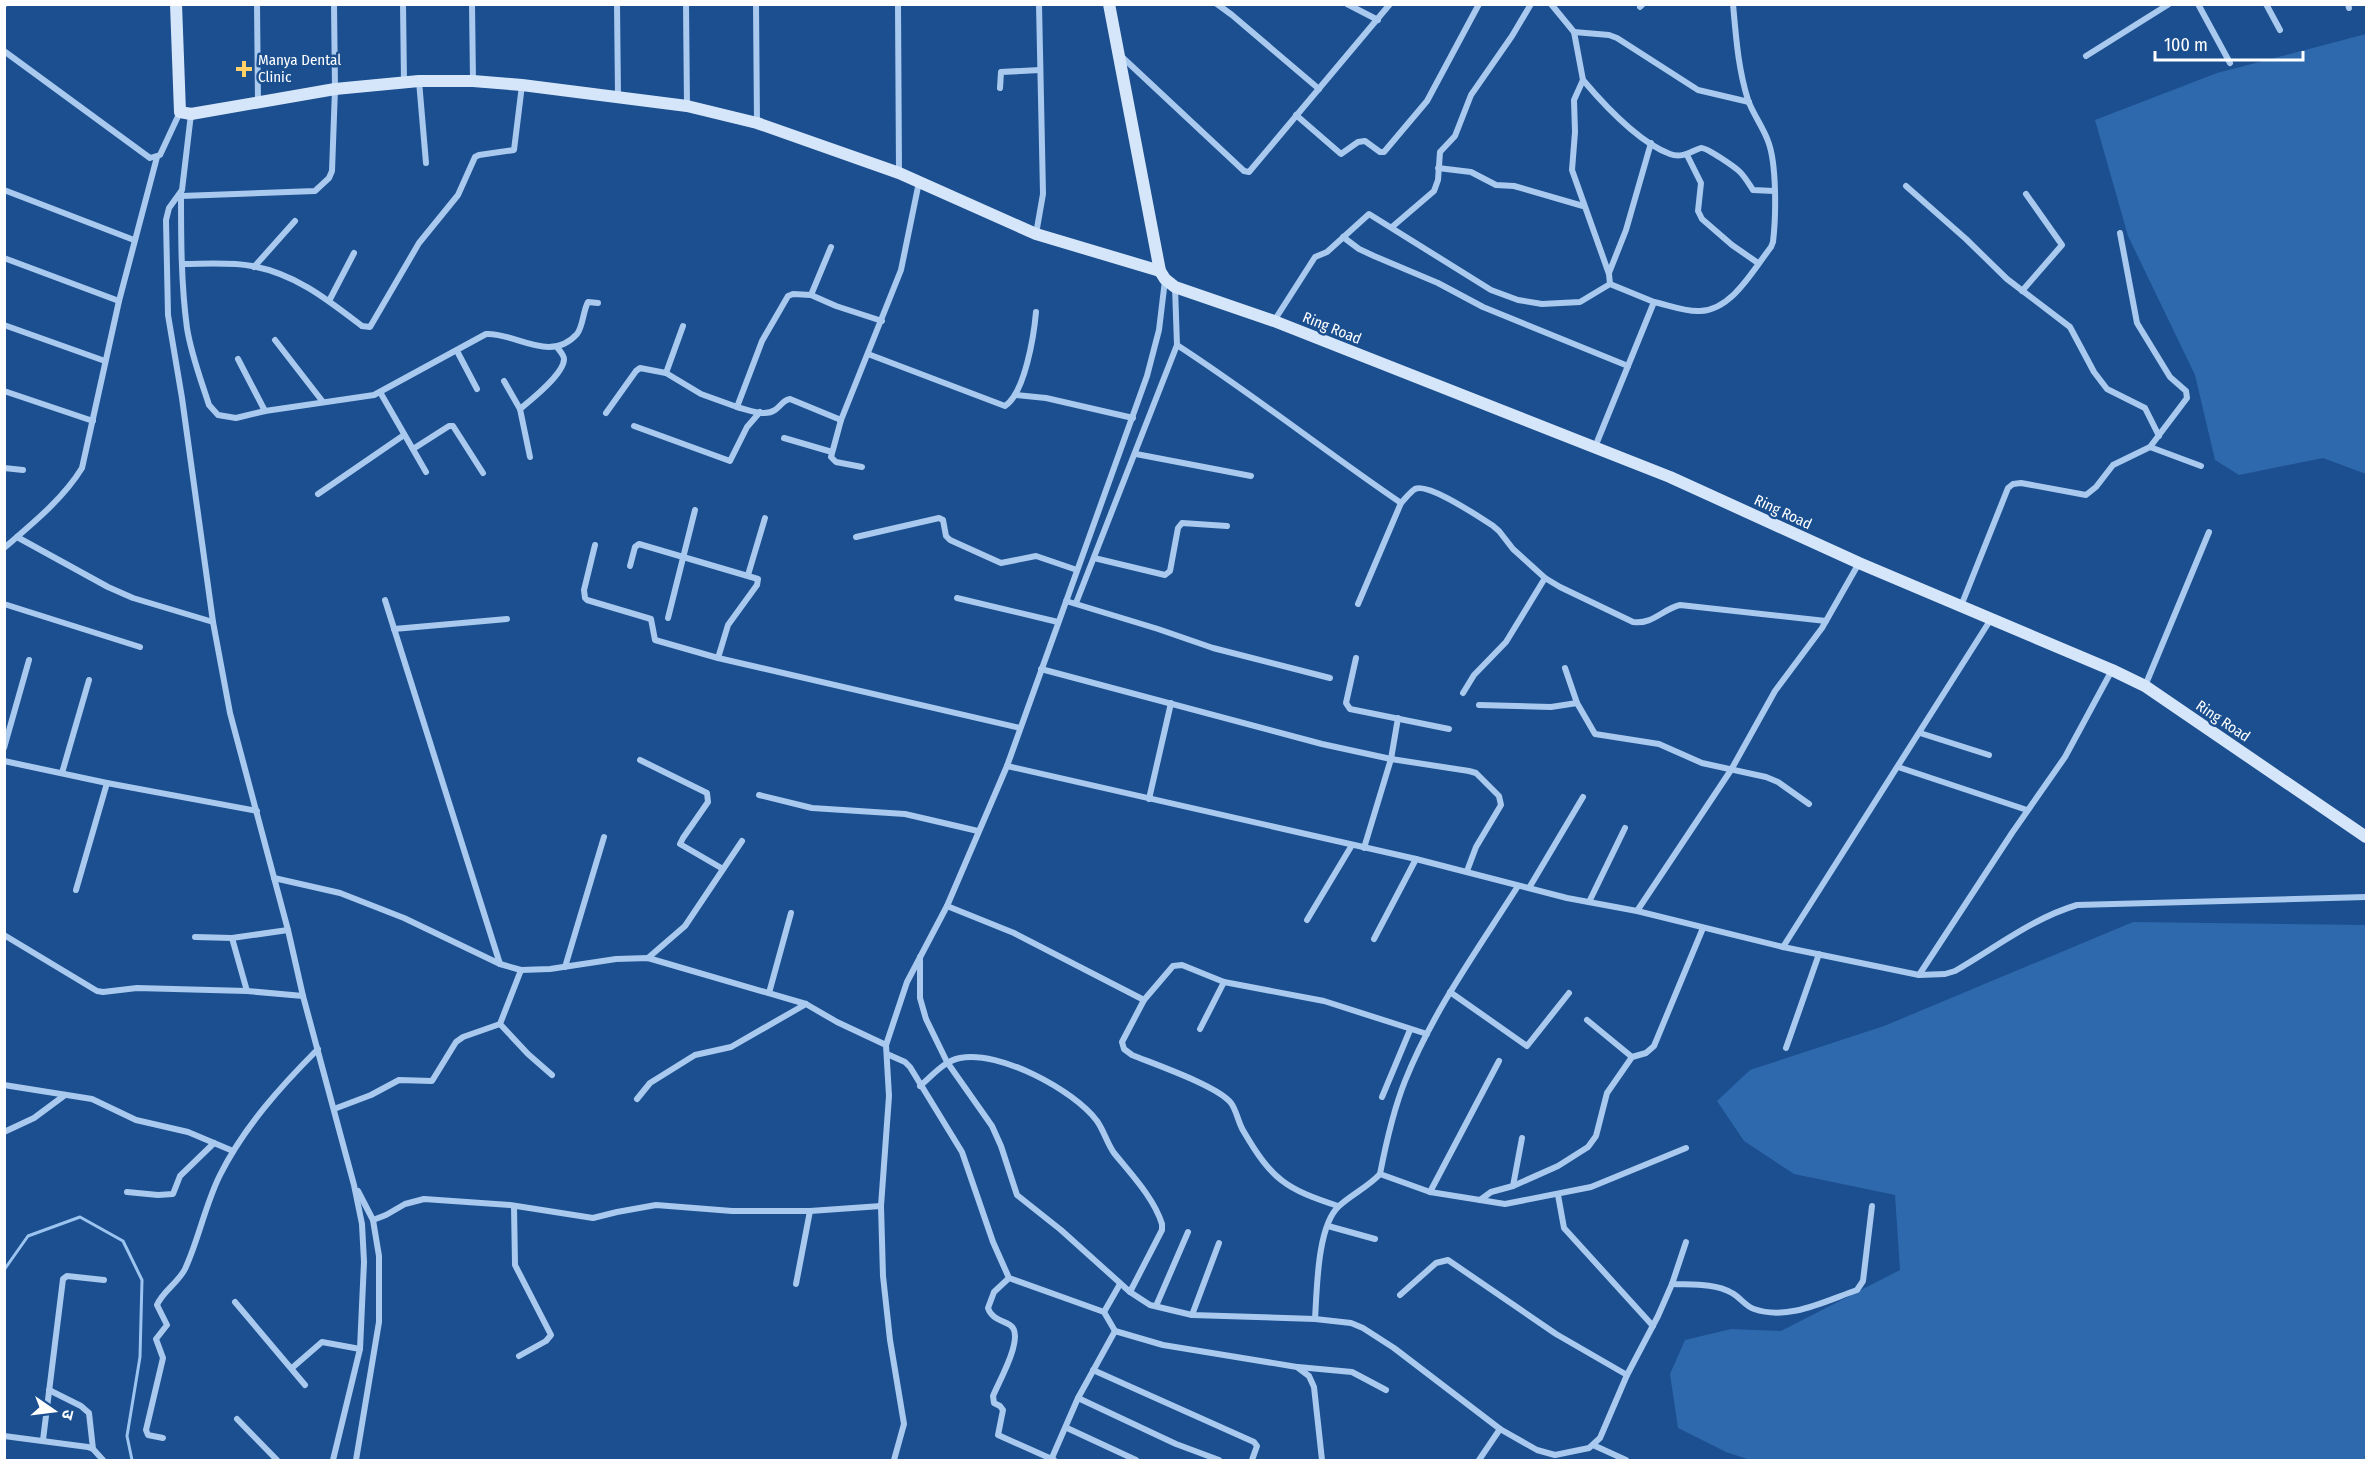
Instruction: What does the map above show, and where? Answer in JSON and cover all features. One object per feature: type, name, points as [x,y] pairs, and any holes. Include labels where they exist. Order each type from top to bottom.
[{"type":"street","points":[[176,4],[185,113],[181,194],[182,264],[187,328],[191,350],[212,409],[218,415],[230,418],[374,395],[490,334],[532,345],[557,347],[577,334],[588,302],[598,303]]},
{"type":"street","points":[[257,4],[258,103]]},
{"type":"street","points":[[333,1461],[360,1349],[364,1262],[362,1224],[354,1185],[230,713],[213,622],[182,398],[168,315],[166,220],[169,208],[181,194],[315,191],[329,178],[332,171],[335,89],[334,4]]},
{"type":"street","points":[[403,4],[404,83]]},
{"type":"street","points":[[472,4],[473,81]]},
{"type":"street","points":[[616,4],[618,96]]},
{"type":"street","points":[[686,4],[687,106]]},
{"type":"street","points":[[756,4],[757,123]]},
{"type":"street","points":[[898,4],[899,173]]},
{"type":"street","points":[[1036,234],[1043,194],[1039,4]]},
{"type":"street","points":[[1076,603],[1178,345],[1167,279],[1109,4]]},
{"type":"street","points":[[1217,4],[1320,89]]},
{"type":"street","points":[[1347,4],[1378,20]]},
{"type":"street","points":[[1120,56],[1244,171],[1249,172],[1390,4]]},
{"type":"street","points":[[1392,227],[1434,190],[1438,180],[1440,152],[1455,136],[1471,95],[1531,4]]},
{"type":"street","points":[[1551,4],[1574,32],[1583,80],[1609,111],[1651,143],[1670,154],[1687,154],[1700,149],[1709,149],[1741,172],[1753,190],[1774,191]]},
{"type":"street","points":[[1610,284],[1654,302],[1693,311],[1710,309],[1731,297],[1773,242],[1772,151],[1749,102],[1738,61],[1733,4]]},
{"type":"street","points":[[2086,56],[2169,4]]},
{"type":"street","points":[[2198,4],[2229,63]]},
{"type":"street","points":[[2266,4],[2280,30]]},
{"type":"street","points":[[1296,115],[1341,154],[1358,142],[1365,141],[1380,152],[1384,152],[1427,101],[1479,5]]},
{"type":"street","points":[[1574,32],[1609,35],[1617,38],[1698,90],[1749,102]]},
{"type":"street","points":[[4,51],[146,156],[157,157]]},
{"type":"street","points":[[1000,88],[1001,72],[1040,70]]},
{"type":"street","points":[[1583,80],[1576,90],[1574,100],[1575,132],[1571,163],[1583,207],[1609,274],[1610,284]]},
{"type":"street","points":[[419,81],[426,163]]},
{"type":"street","name":"Ring Road","points":[[185,113],[335,89],[419,81],[473,81],[618,96],[687,106],[757,123],[899,173],[1036,234],[1167,279],[1595,447],[1726,502],[1859,563],[2112,670],[2145,686],[2367,837]]},
{"type":"street","points":[[182,264],[254,267],[288,277],[315,291],[367,328],[372,325],[419,243],[458,195],[475,157],[514,150],[522,85]]},
{"type":"street","points":[[4,548],[75,479],[86,457],[119,301],[157,157],[185,113]]},
{"type":"street","points":[[1609,274],[1626,230],[1651,143]]},
{"type":"street","points":[[1687,154],[1701,183],[1698,207],[1702,219],[1732,245],[1758,263]]},
{"type":"street","points":[[1438,168],[1471,172],[1496,185],[1514,186],[1583,207]]},
{"type":"street","points":[[862,468],[836,462],[831,457],[841,420],[901,270],[919,182]]},
{"type":"street","points":[[1906,186],[1966,239],[1983,258],[2070,327],[2094,372],[2107,389],[2148,411],[2160,436]]},
{"type":"street","points":[[4,190],[134,240]]},
{"type":"street","points":[[2022,291],[2062,245],[2026,194]]},
{"type":"street","points":[[1274,321],[1315,257],[1327,252],[1369,214],[1491,290],[1518,300],[1542,304],[1580,302],[1610,284]]},
{"type":"street","points":[[254,267],[295,221]]},
{"type":"street","points":[[1961,606],[2006,494],[2013,484],[2021,483],[2086,495],[2096,487],[2113,465],[2150,447],[2187,398],[2187,393],[2170,377],[2137,323],[2120,233]]},
{"type":"street","points":[[1343,237],[1374,256],[1483,307],[1628,366]]},
{"type":"street","points":[[811,295],[831,247]]},
{"type":"street","points":[[329,301],[354,253]]},
{"type":"street","points":[[4,258],[119,301]]},
{"type":"street","points":[[894,1461],[904,1424],[890,1340],[883,1276],[881,1206],[889,1096],[886,1045],[907,982],[947,906],[1007,766],[1133,418],[1159,330],[1167,279]]},
{"type":"street","points":[[737,407],[762,341],[788,296],[811,295],[882,321]]},
{"type":"street","points":[[1595,447],[1654,302]]},
{"type":"street","points":[[868,354],[1002,406],[1009,404],[1015,395],[1032,349],[1036,312]]},
{"type":"street","points":[[4,325],[105,361]]},
{"type":"street","points":[[666,373],[683,326]]},
{"type":"street","points":[[275,340],[323,402]]},
{"type":"street","points":[[1178,345],[1242,388],[1401,504]]},
{"type":"street","points":[[520,409],[549,385],[564,362],[564,356],[557,347]]},
{"type":"street","points":[[456,351],[477,389]]},
{"type":"street","points":[[238,359],[265,411]]},
{"type":"street","points":[[606,413],[638,369],[666,373],[700,394],[737,407],[760,412],[773,411],[784,400],[790,399],[841,420]]},
{"type":"street","points":[[504,381],[520,409],[530,457]]},
{"type":"street","points":[[4,391],[93,421]]},
{"type":"street","points":[[380,392],[426,472]]},
{"type":"street","points":[[1015,395],[1046,399],[1133,418]]},
{"type":"street","points":[[634,426],[730,461],[747,427],[760,412]]},
{"type":"street","points":[[413,449],[449,426],[453,426],[483,473]]},
{"type":"street","points":[[318,494],[405,435]]},
{"type":"street","points":[[784,438],[832,452]]},
{"type":"street","points":[[2150,447],[2201,466]]},
{"type":"street","points":[[1136,454],[1251,476]]},
{"type":"street","points":[[4,468],[22,470]]},
{"type":"street","points":[[1358,604],[1401,504],[1415,489],[1419,488],[1443,496],[1499,531],[1513,549],[1545,578],[1633,622],[1646,623],[1680,605],[1826,621]]},
{"type":"street","points":[[668,618],[695,510]]},
{"type":"street","points":[[748,575],[765,518]]},
{"type":"street","points":[[856,537],[941,518],[948,538],[997,562],[1006,564],[1036,556],[1077,570]]},
{"type":"street","points":[[1094,558],[1165,575],[1170,570],[1178,528],[1182,523],[1227,526]]},
{"type":"street","points":[[2145,686],[2209,532]]},
{"type":"street","points":[[17,537],[108,587],[133,598],[213,622]]},
{"type":"street","points":[[630,566],[634,547],[639,544],[758,579],[757,585],[728,625],[718,658]]},
{"type":"street","points":[[595,545],[585,590],[587,600],[651,619],[656,640],[718,658],[1020,728]]},
{"type":"street","points":[[1637,911],[1731,770],[1775,691],[1826,621],[1859,563]]},
{"type":"street","points":[[1462,693],[1474,675],[1506,642],[1545,578]]},
{"type":"street","points":[[957,598],[1058,622]]},
{"type":"street","points":[[385,600],[500,964]]},
{"type":"street","points":[[1066,601],[1213,648],[1330,678]]},
{"type":"street","points":[[4,604],[140,647]]},
{"type":"street","points":[[394,629],[507,619]]},
{"type":"street","points":[[1783,947],[1991,619]]},
{"type":"street","points":[[1356,658],[1346,702],[1347,707],[1449,729]]},
{"type":"street","points":[[4,748],[29,660]]},
{"type":"street","points":[[1565,668],[1577,703],[1595,734],[1659,744],[1695,760],[1773,779],[1809,804]]},
{"type":"street","points":[[1041,669],[1322,744],[1391,759],[1476,773],[1499,796],[1500,809],[1476,847],[1467,871]]},
{"type":"street","points":[[1919,975],[2027,810],[2065,757],[2112,670]]},
{"type":"street","points":[[62,773],[89,680]]},
{"type":"street","points":[[1149,799],[1172,703]]},
{"type":"street","points":[[1479,705],[1551,706],[1577,703]]},
{"type":"street","points":[[1364,848],[1391,759],[1398,718]]},
{"type":"street","points":[[1920,733],[1989,755]]},
{"type":"street","points":[[640,760],[707,793],[708,802],[680,844],[723,869]]},
{"type":"street","points":[[4,761],[257,811]]},
{"type":"street","points":[[1007,766],[1416,859],[1518,886],[1637,911],[1783,947],[1919,975],[1955,972],[2030,925],[2077,905],[2367,897]]},
{"type":"street","points":[[1898,767],[2027,810]]},
{"type":"street","points":[[76,890],[107,783]]},
{"type":"street","points":[[759,795],[812,808],[905,814],[978,831]]},
{"type":"street","points":[[1529,888],[1583,797]]},
{"type":"street","points":[[1589,902],[1625,828]]},
{"type":"street","points":[[565,967],[604,837]]},
{"type":"street","points":[[648,958],[685,926],[742,841]]},
{"type":"street","points":[[1307,920],[1352,845]]},
{"type":"street","points":[[1374,939],[1416,859]]},
{"type":"street","points":[[274,878],[340,893],[404,918],[500,964],[521,970],[565,967],[633,957],[648,958],[806,1004],[837,1022],[886,1045]]},
{"type":"street","points":[[1315,1319],[1320,1250],[1328,1226],[1338,1206],[1372,1183],[1380,1174],[1395,1109],[1405,1080],[1427,1034],[1450,992],[1518,886]]},
{"type":"street","points":[[947,906],[1014,933],[1144,1000]]},
{"type":"street","points":[[769,993],[791,913]]},
{"type":"street","points":[[1480,1200],[1491,1192],[1513,1186],[1558,1166],[1588,1147],[1596,1136],[1607,1093],[1632,1057],[1646,1053],[1654,1046],[1703,928]]},
{"type":"street","points":[[195,937],[232,938],[288,930]]},
{"type":"street","points":[[4,935],[97,991],[112,992],[137,988],[247,991],[303,996]]},
{"type":"street","points":[[232,938],[247,991]]},
{"type":"street","points":[[1786,1048],[1820,954]]},
{"type":"street","points":[[920,956],[921,1004],[947,1062],[992,1126],[1017,1195],[1061,1230],[1130,1292],[1156,1306],[1192,1315],[1315,1319],[1351,1323],[1394,1348],[1500,1429],[1547,1454],[1583,1450],[1593,1445],[1605,1430],[1627,1375],[1672,1284],[1686,1242]]},
{"type":"street","points":[[1338,1206],[1302,1195],[1276,1177],[1249,1140],[1231,1102],[1125,1051],[1122,1042],[1144,1000],[1176,965],[1186,965],[1224,982],[1324,1001],[1427,1034]]},
{"type":"street","points":[[334,1109],[371,1095],[399,1080],[432,1081],[456,1042],[463,1037],[500,1024],[521,970]]},
{"type":"street","points":[[1200,1029],[1224,982]]},
{"type":"street","points":[[1450,992],[1527,1046],[1569,993]]},
{"type":"street","points":[[637,1099],[650,1083],[695,1055],[730,1047],[806,1004]]},
{"type":"street","points":[[1587,1020],[1632,1057]]},
{"type":"street","points":[[500,1024],[528,1054],[552,1075]]},
{"type":"street","points":[[1382,1097],[1410,1030]]},
{"type":"street","points":[[163,1438],[148,1435],[146,1430],[163,1355],[156,1340],[167,1325],[157,1305],[160,1298],[181,1276],[219,1176],[233,1151],[276,1094],[318,1049]]},
{"type":"street","points":[[887,1054],[905,1062],[962,1152],[993,1242],[1009,1278],[1104,1312],[1115,1331],[1163,1345],[1298,1367],[1352,1372],[1386,1390]]},
{"type":"street","points":[[920,1086],[947,1062],[961,1058],[999,1060],[1045,1079],[1097,1120],[1108,1144],[1140,1185],[1162,1224],[1162,1230],[1130,1292]]},
{"type":"street","points":[[1430,1192],[1499,1061]]},
{"type":"street","points":[[4,1085],[101,1102],[136,1119],[177,1129],[233,1151]]},
{"type":"street","points":[[4,1132],[34,1118],[65,1095]]},
{"type":"street","points":[[1513,1186],[1522,1138]]},
{"type":"street","points":[[127,1192],[172,1194],[180,1176],[214,1143]]},
{"type":"street","points":[[1380,1174],[1430,1192],[1505,1204],[1558,1195],[1599,1184],[1686,1148]]},
{"type":"street","points":[[354,1185],[374,1220],[380,1256],[380,1322],[356,1461]]},
{"type":"street","points":[[1558,1195],[1564,1228],[1653,1326]]},
{"type":"street","points":[[374,1220],[416,1200],[514,1206],[593,1218],[656,1205],[732,1211],[810,1211],[881,1206]]},
{"type":"street","points":[[514,1206],[515,1265],[551,1335],[546,1341],[519,1356]]},
{"type":"street","points":[[1672,1284],[1704,1285],[1724,1289],[1735,1294],[1748,1307],[1771,1313],[1796,1311],[1857,1290],[1863,1281],[1872,1206]]},
{"type":"street","points":[[796,1284],[810,1211]]},
{"type":"street","points":[[1328,1226],[1375,1239]]},
{"type":"street","points":[[1156,1306],[1188,1232]]},
{"type":"street","points":[[1192,1315],[1219,1243]]},
{"type":"street","points":[[1400,1294],[1436,1263],[1448,1260],[1556,1334],[1627,1375]]},
{"type":"street","points":[[43,1440],[63,1279],[67,1276],[104,1280]]},
{"type":"street","points":[[1009,1278],[994,1292],[988,1308],[991,1315],[1012,1326],[1016,1334],[1015,1345],[993,1396],[994,1403],[1003,1410],[998,1435],[1052,1460],[1078,1398],[1115,1331]]},
{"type":"street","points":[[1104,1312],[1120,1284]]},
{"type":"street","points":[[235,1302],[305,1385]]},
{"type":"street","points":[[292,1368],[322,1342],[360,1349]]},
{"type":"street","points":[[1298,1367],[1309,1376],[1314,1387],[1322,1461]]},
{"type":"street","points":[[1093,1370],[1254,1442],[1257,1446],[1252,1461]]},
{"type":"street","points":[[49,1390],[81,1406],[88,1413],[93,1449],[103,1461]]},
{"type":"street","points":[[1078,1398],[1176,1444],[1219,1461]]},
{"type":"street","points":[[237,1419],[277,1461]]},
{"type":"street","points":[[1067,1428],[1136,1461]]},
{"type":"street","points":[[1479,1461],[1500,1429]]},
{"type":"street","points":[[4,1436],[93,1449]]},
{"type":"street","points":[[1593,1445],[1626,1461]]},
{"type":"shaded area","points":[[2366,34],[2366,474],[2323,458],[2239,475],[2215,460],[2195,375],[2128,236],[2095,120],[2217,73]]},
{"type":"shaded area","points":[[2133,922],[2366,925],[2366,1460],[1750,1460],[1726,1452],[1678,1428],[1670,1374],[1685,1340],[1731,1329],[1781,1331],[1900,1270],[1895,1195],[1794,1174],[1744,1141],[1717,1101],[1750,1070],[1884,1026]]},
{"type":"waterway","points":[[4,1270],[28,1236],[80,1217],[123,1241],[142,1280],[140,1357],[127,1436],[132,1460]]},
{"type":"place","name":"Manya Dental Clinic","points":[[244,69]]}]
